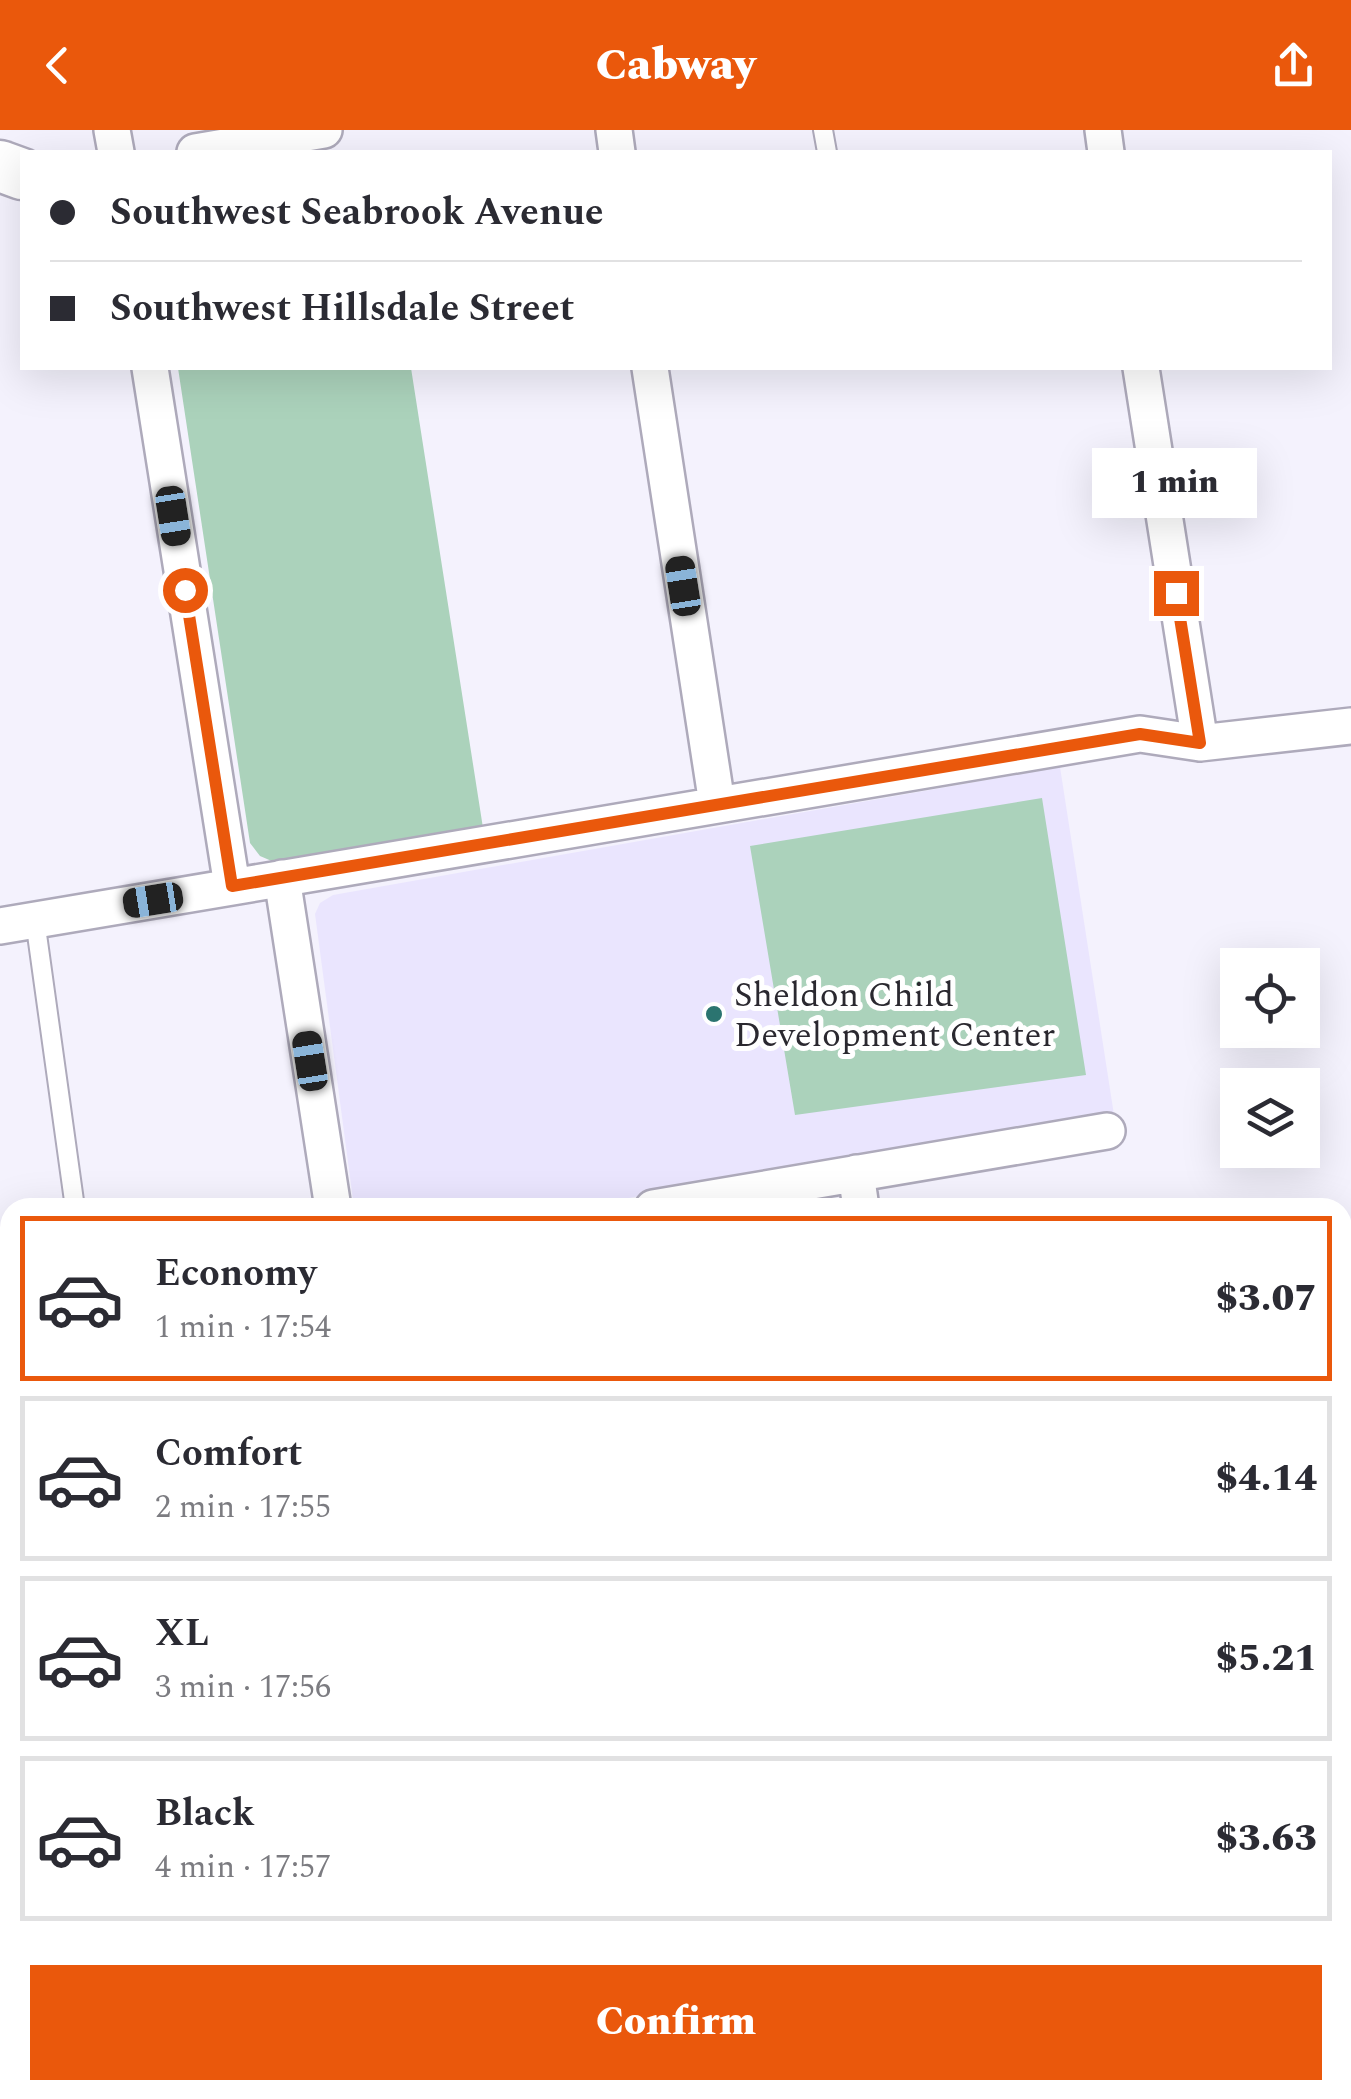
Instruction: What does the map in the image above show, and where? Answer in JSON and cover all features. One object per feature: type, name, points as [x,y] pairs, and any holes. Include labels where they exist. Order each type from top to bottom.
[{"type":"street","points":[[207,150],[324,130]]},
{"type":"street","points":[[150,370],[232,886]]},
{"type":"street","points":[[650,370],[716,804]]},
{"type":"street","points":[[1140,370],[1200,743]]},
{"type":"street","points":[[0,926],[1140,734],[1200,743],[1351,726]]},
{"type":"street","points":[[282,878],[331,1198]]},
{"type":"street","points":[[767,1198],[859,1190],[1106,1130]]},
{"type":"lane","points":[[35,920],[74,1198]]},
{"type":"shaded area","name":"Sheldon Child Development Center","points":[[1060,767],[1114,1115],[629,1198],[353,1198],[315,914],[320,903],[333,895]]},
{"type":"green space","points":[[178,370],[411,370],[483,828],[274,862],[260,856],[250,843]]},
{"type":"green space","points":[[1042,798],[1086,1075],[795,1115],[750,846]]},
{"type":"place","name":"Sheldon Child Development Center","points":[[714,1014]]},
{"type":"route","points":[[185,590],[232,886],[1140,734],[1200,743],[1176,593]]}]
